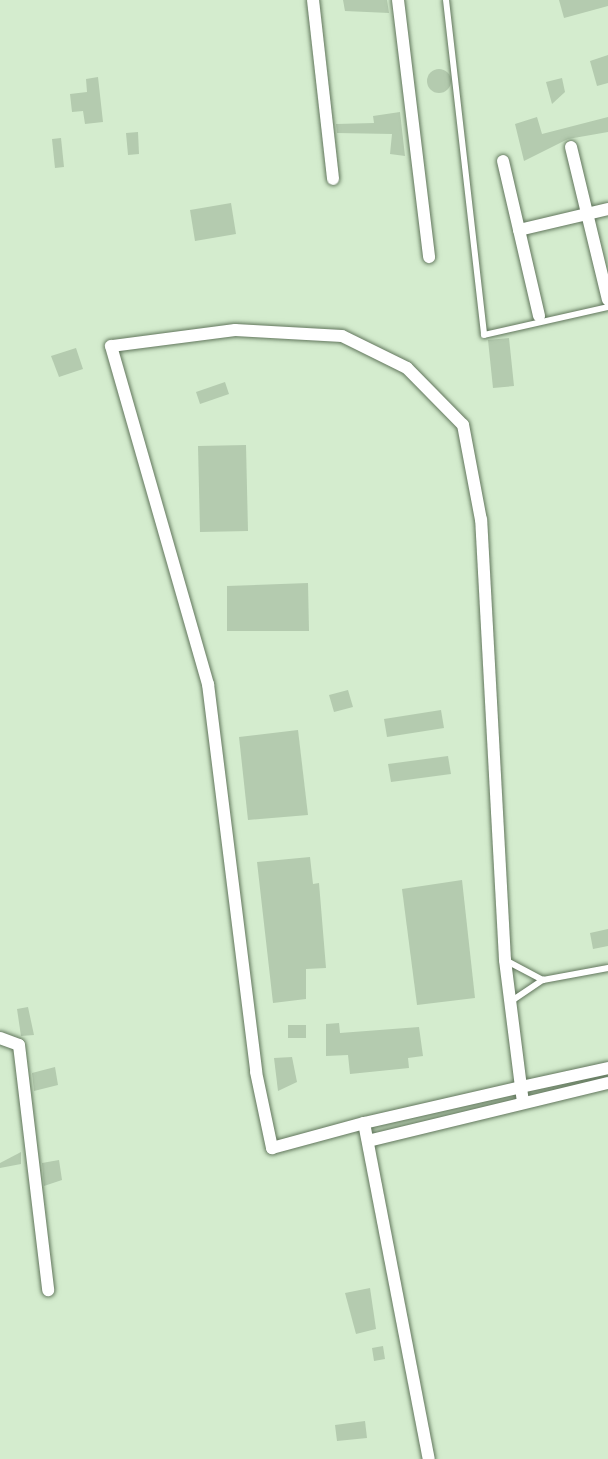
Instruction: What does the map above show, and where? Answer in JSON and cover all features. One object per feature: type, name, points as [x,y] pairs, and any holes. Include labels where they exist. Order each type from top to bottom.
[{"type":"street","points":[[313,0],[333,179]]},
{"type":"street","points":[[398,0],[429,257]]},
{"type":"street","points":[[571,147],[608,300]]},
{"type":"street","points":[[503,161],[539,316]]},
{"type":"street","points":[[519,230],[608,209]]},
{"type":"street","points":[[523,1102],[521,1087],[510,1002],[505,960],[481,520],[474,456],[453,410],[407,368],[342,336],[235,330],[111,346],[208,684],[256,1072],[272,1148],[364,1123],[521,1087],[608,1068]]},
{"type":"street","points":[[0,1038],[19,1045],[48,1290]]},
{"type":"street","points":[[368,1141],[608,1083]]},
{"type":"street","points":[[364,1123],[429,1459]]},
{"type":"lane","points":[[446,0],[484,335],[608,307]]},
{"type":"lane","points":[[505,960],[543,980]]},
{"type":"lane","points":[[510,1002],[543,980],[608,968]]},
{"type":"building","points":[[343,0],[387,0],[389,13],[345,11]]},
{"type":"building","points":[[559,0],[608,0],[608,6],[564,18]]},
{"type":"building","points":[[608,55],[608,83],[597,86],[590,61]]},
{"type":"building","points":[[439,69],[448,72],[451,81],[448,90],[439,93],[430,90],[427,81],[430,72]]},
{"type":"building","points":[[98,77],[103,122],[85,124],[83,111],[72,112],[70,94],[87,92],[86,79]]},
{"type":"building","points":[[562,78],[565,92],[552,104],[546,82]]},
{"type":"building","points":[[400,112],[405,156],[390,154],[392,134],[337,133],[336,124],[374,123],[373,116]]},
{"type":"building","points":[[537,117],[542,134],[608,117],[608,132],[568,139],[524,161],[515,124]]},
{"type":"building","points":[[138,132],[139,154],[128,155],[126,133]]},
{"type":"building","points":[[61,138],[64,167],[55,168],[52,139]]},
{"type":"building","points":[[231,203],[236,234],[195,241],[190,210]]},
{"type":"building","points":[[509,338],[514,386],[493,388],[488,340]]},
{"type":"building","points":[[76,348],[83,369],[59,377],[51,356]]},
{"type":"building","points":[[225,382],[229,394],[200,404],[196,392]]},
{"type":"building","points":[[246,445],[248,531],[200,532],[198,446]]},
{"type":"building","points":[[308,583],[309,631],[227,631],[227,586]]},
{"type":"building","points":[[348,690],[353,707],[334,712],[329,695]]},
{"type":"building","points":[[441,710],[444,728],[387,737],[384,719]]},
{"type":"building","points":[[298,730],[308,815],[248,820],[239,737]]},
{"type":"building","points":[[448,756],[451,774],[391,782],[388,764]]},
{"type":"building","points":[[310,857],[313,884],[319,883],[326,968],[306,969],[306,999],[273,1003],[257,862]]},
{"type":"building","points":[[462,880],[475,998],[417,1005],[402,889]]},
{"type":"building","points":[[608,929],[608,946],[593,949],[590,933]]},
{"type":"building","points":[[28,1007],[34,1035],[21,1036],[17,1009]]},
{"type":"building","points":[[339,1023],[340,1033],[419,1027],[423,1056],[408,1058],[409,1068],[350,1074],[348,1055],[326,1056],[326,1024]]},
{"type":"building","points":[[288,1025],[306,1025],[306,1038],[288,1038]]},
{"type":"building","points":[[292,1057],[297,1082],[278,1091],[274,1058]]},
{"type":"building","points":[[55,1067],[58,1085],[34,1091],[32,1073]]},
{"type":"building","points":[[21,1152],[21,1164],[0,1168],[0,1163]]},
{"type":"building","points":[[59,1160],[62,1180],[44,1186],[42,1163]]},
{"type":"building","points":[[370,1288],[376,1329],[356,1334],[345,1293]]},
{"type":"building","points":[[383,1346],[385,1359],[374,1361],[372,1348]]},
{"type":"building","points":[[365,1421],[367,1438],[337,1441],[335,1425]]}]
